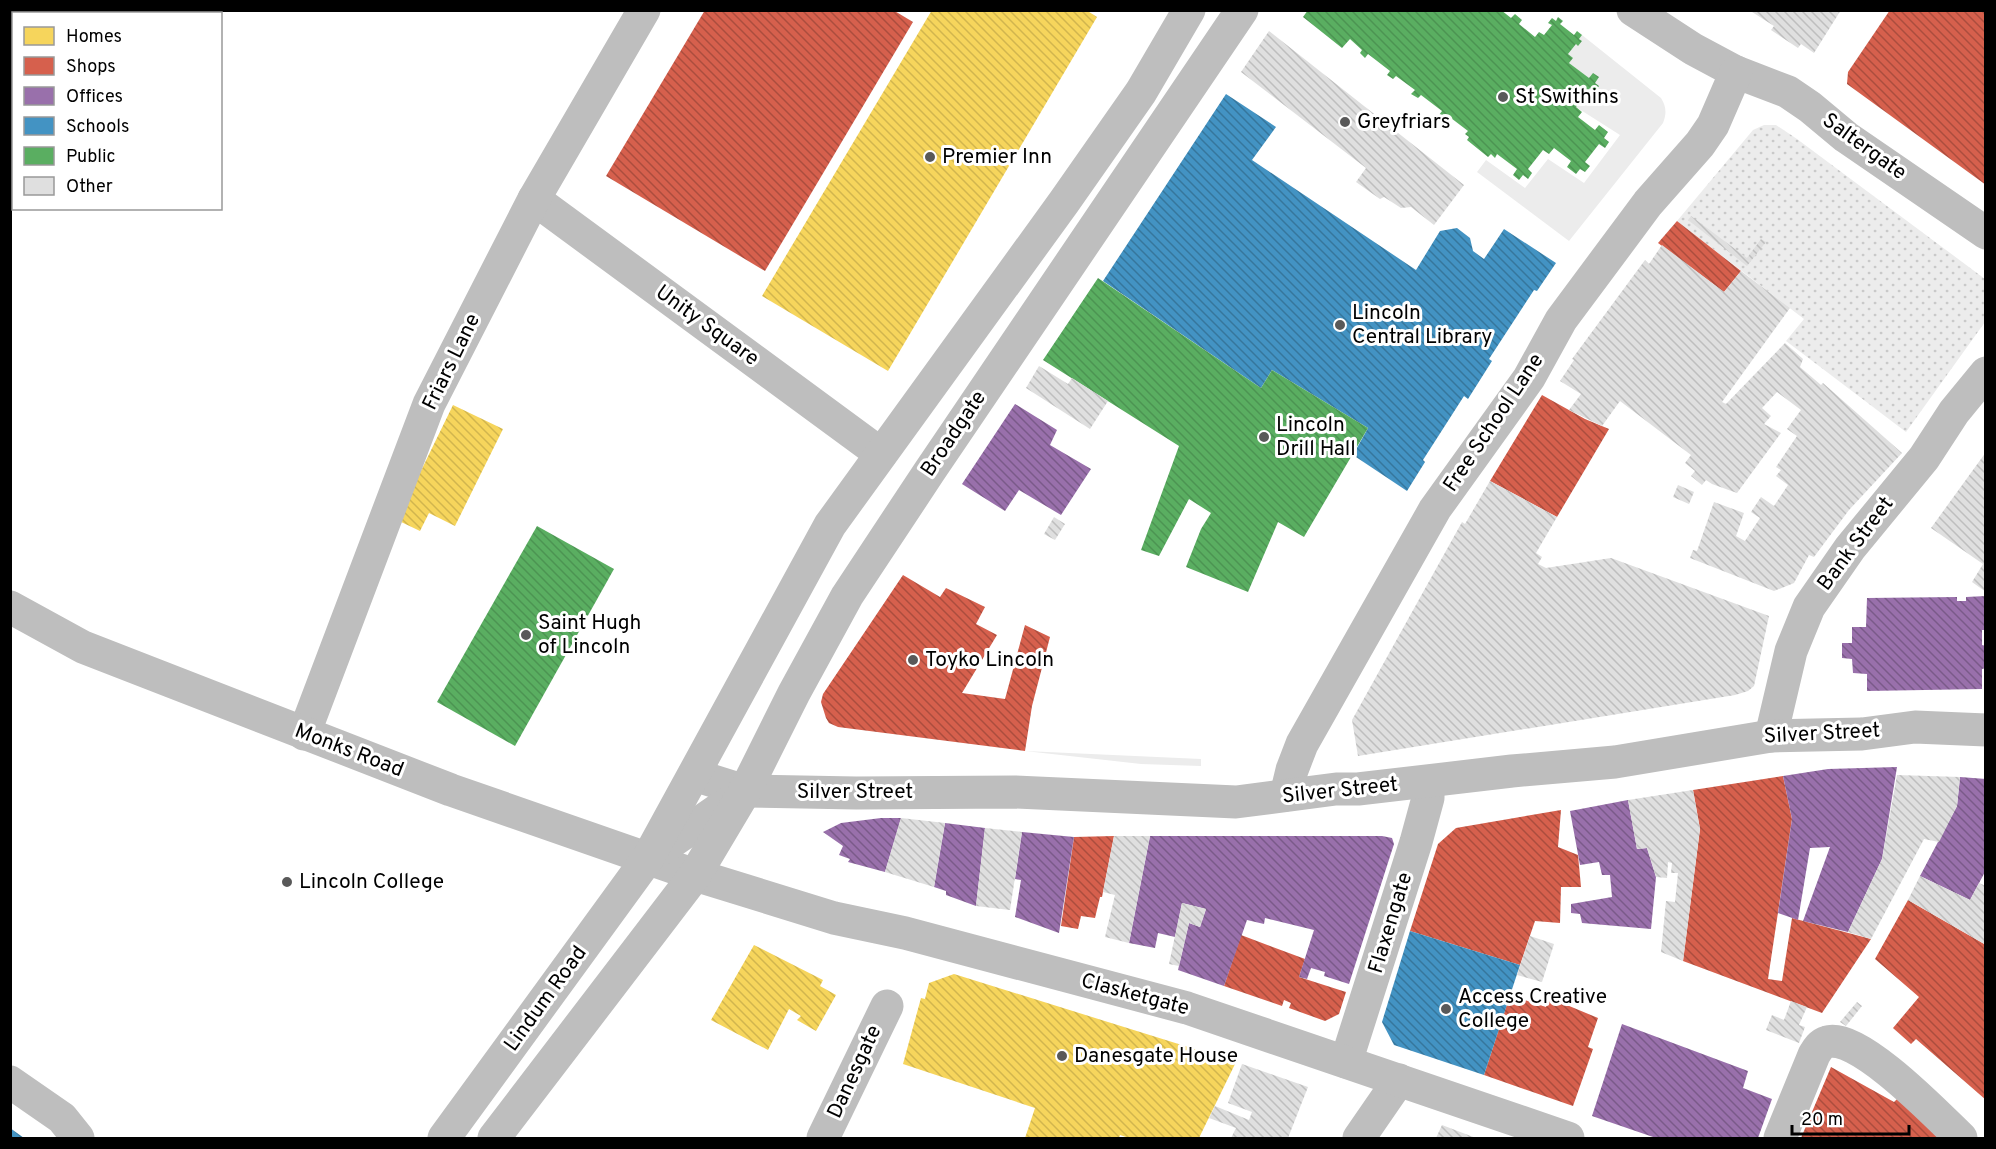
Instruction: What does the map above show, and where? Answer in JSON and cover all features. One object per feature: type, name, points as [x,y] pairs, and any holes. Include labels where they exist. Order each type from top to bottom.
[{"type":"main road","name":"Friars Lane","points":[[304,734],[429,404],[534,199],[644,10]]},
{"type":"main road","points":[[648,858],[830,525],[1141,92],[1189,10]]},
{"type":"main road","name":"Broadgate","points":[[695,875],[745,791],[794,693],[847,596],[935,462],[1242,10]]},
{"type":"main road","name":"Saltergate","points":[[1633,10],[1693,49],[1736,72],[1788,92],[1846,137],[1986,233]]},
{"type":"main road","name":"Free School Lane","points":[[1286,795],[1302,744],[1436,509],[1529,378],[1561,320],[1648,203],[1700,144],[1713,125],[1736,72]]},
{"type":"main road","name":"Unity Square","points":[[534,199],[881,454]]},
{"type":"main road","name":"Bank Street","points":[[1771,736],[1791,651],[1809,607],[1850,548],[1924,458],[1954,412],[1986,373]]},
{"type":"main road","name":"Monks Road","points":[[10,607],[83,647],[304,734],[451,790],[695,875]]},
{"type":"main road","name":"Silver Street","points":[[694,775],[745,791],[1015,792],[1236,802],[1336,789],[1358,789],[1512,771],[1615,762],[1771,736],[1862,734],[1915,727],[1986,730]]},
{"type":"main road","name":"Flaxengate","points":[[1346,1062],[1416,842],[1428,798],[1428,782]]},
{"type":"main road","points":[[648,858],[745,791]]},
{"type":"main road","name":"Lindum Road","points":[[444,1138],[648,858]]},
{"type":"main road","name":"Lindum Road","points":[[494,1138],[695,875]]},
{"type":"main road","name":"Clasketgate","points":[[695,875],[834,918],[905,933],[1188,1008],[1568,1138]]},
{"type":"main road","name":"Danesgate","points":[[823,1138],[886,1006]]},
{"type":"main road","points":[[1780,1138],[1814,1055],[1820,1046],[1827,1042],[1845,1043],[1882,1066],[1916,1093],[1961,1138]]},
{"type":"main road","points":[[1359,1138],[1400,1080]]},
{"type":"main road","points":[[10,1082],[62,1118],[78,1138]]},
{"type":"shaded area","points":[[1582,35],[1661,98],[1665,113],[1663,123],[1569,241],[1477,172],[1486,160],[1525,188],[1548,159],[1584,183],[1620,135],[1576,107],[1590,88],[1594,92],[1598,86],[1569,63],[1572,58],[1568,54],[1576,44],[1582,41],[1579,39]]},
{"type":"shaded area","points":[[1764,125],[1776,125],[1797,139],[1985,279],[1985,322],[1906,432],[1786,341],[1804,319],[1677,221],[1753,130]]},
{"type":"shaded area","points":[[1025,751],[1201,759],[1201,766],[1141,764]]},
{"type":"building: Homes","points":[[52,10],[52,12],[30,11]]},
{"type":"building: Homes","name":"Premier Inn","points":[[932,10],[1086,10],[1097,17],[888,371],[762,296]]},
{"type":"building: Homes","points":[[10,93],[12,94],[12,105],[10,108]]},
{"type":"building: Homes","points":[[453,405],[503,429],[455,526],[429,513],[420,531],[397,520]]},
{"type":"building: Homes","points":[[754,945],[823,980],[820,986],[836,995],[816,1031],[797,1020],[801,1016],[789,1009],[768,1050],[711,1020]]},
{"type":"building: Homes","name":"Danesgate House","points":[[954,974],[1236,1062],[1199,1138],[1129,1138],[1120,1135],[1119,1138],[1025,1138],[1035,1108],[903,1064],[921,998],[925,999],[929,983]]},
{"type":"building: Shops","points":[[705,10],[893,10],[913,22],[765,271],[606,176]]},
{"type":"building: Shops","points":[[1890,10],[1986,10],[1986,185],[1847,84],[1848,72]]},
{"type":"building: Shops","points":[[1677,221],[1741,271],[1724,292],[1658,243]]},
{"type":"building: Shops","points":[[1542,395],[1585,419],[1609,429],[1557,517],[1490,481]]},
{"type":"building: Shops","name":"Toyko Lincoln","points":[[903,575],[940,597],[946,588],[985,607],[976,624],[997,635],[962,693],[1005,699],[1025,625],[1050,637],[1032,706],[1025,751],[838,727],[829,723],[821,702],[823,694]]},
{"type":"building: Shops","points":[[1783,776],[1792,819],[1768,979],[1782,981],[1792,918],[1871,939],[1822,1013],[1683,961],[1700,829],[1693,790]]},
{"type":"building: Shops","points":[[1561,810],[1558,847],[1578,855],[1581,887],[1561,887],[1560,923],[1535,921],[1520,965],[1410,931],[1438,844],[1456,828]]},
{"type":"building: Shops","points":[[1114,836],[1102,897],[1100,897],[1095,918],[1081,916],[1078,929],[1061,926],[1074,837]]},
{"type":"building: Shops","points":[[1908,900],[1986,945],[1986,1100],[1916,1039],[1911,1044],[1893,1028],[1919,997],[1875,959]]},
{"type":"building: Shops","points":[[1241,935],[1305,959],[1299,977],[1346,992],[1339,1014],[1325,1021],[1289,1008],[1291,1003],[1284,1000],[1282,1006],[1224,986]]},
{"type":"building: Shops","points":[[1510,995],[1546,1007],[1550,998],[1598,1018],[1588,1047],[1593,1049],[1573,1106],[1484,1075]]},
{"type":"building: Shops","points":[[1831,1067],[1894,1102],[1899,1097],[1941,1138],[1801,1138]]},
{"type":"building: Offices","points":[[1015,404],[1057,430],[1050,445],[1091,469],[1061,515],[1019,490],[1005,511],[962,484]]},
{"type":"building: Offices","points":[[1986,596],[1986,630],[1982,630],[1982,645],[1986,646],[1986,668],[1982,669],[1982,689],[1867,691],[1867,674],[1853,673],[1852,659],[1842,658],[1842,643],[1852,643],[1852,627],[1866,627],[1867,598],[1957,597],[1957,601],[1966,601],[1966,597]]},
{"type":"building: Offices","points":[[1897,767],[1882,859],[1848,932],[1803,921],[1830,847],[1810,848],[1798,920],[1778,913],[1792,819],[1783,776],[1828,769]]},
{"type":"building: Offices","points":[[1960,777],[1986,779],[1986,870],[1970,900],[1920,876],[1957,806]]},
{"type":"building: Offices","points":[[1628,800],[1637,849],[1647,848],[1656,877],[1651,929],[1582,923],[1580,914],[1571,913],[1571,904],[1612,897],[1610,875],[1602,875],[1599,862],[1580,865],[1570,811]]},
{"type":"building: Offices","points":[[901,818],[885,872],[848,862],[850,859],[839,855],[843,846],[823,832],[841,823]]},
{"type":"building: Offices","points":[[945,823],[985,828],[976,906],[946,895],[946,891],[934,887]]},
{"type":"building: Offices","points":[[1022,832],[1074,837],[1059,933],[1015,917],[1021,880],[1015,879]]},
{"type":"building: Offices","points":[[1150,836],[1382,836],[1392,838],[1394,844],[1349,984],[1324,976],[1325,972],[1311,968],[1307,979],[1299,977],[1314,930],[1265,918],[1264,924],[1247,920],[1224,986],[1178,970],[1189,923],[1200,927],[1206,909],[1182,903],[1175,937],[1158,933],[1155,948],[1129,943]]},
{"type":"building: Offices","points":[[1622,1024],[1748,1071],[1743,1088],[1772,1099],[1758,1138],[1656,1138],[1592,1116]]},
{"type":"building: Schools","name":"Lincoln Central Library","points":[[1226,94],[1276,127],[1252,160],[1416,270],[1440,231],[1457,228],[1470,238],[1473,251],[1484,259],[1504,229],[1556,263],[1537,291],[1534,290],[1489,359],[1492,361],[1468,399],[1464,396],[1423,460],[1425,462],[1407,491],[1353,455],[1368,428],[1272,370],[1261,388],[1103,281]]},
{"type":"building: Schools","name":"Access Creative College","points":[[1410,931],[1520,965],[1484,1075],[1394,1045],[1382,1022]]},
{"type":"building: Schools","points":[[10,1128],[24,1138],[10,1138]]},
{"type":"building: Public","name":"St Swithins","points":[[1308,10],[1501,10],[1511,18],[1515,14],[1522,20],[1519,24],[1535,37],[1539,32],[1544,35],[1552,25],[1548,23],[1552,18],[1556,21],[1558,17],[1563,21],[1560,24],[1574,35],[1577,31],[1582,35],[1579,39],[1582,41],[1578,46],[1576,44],[1568,54],[1573,58],[1569,63],[1589,78],[1593,73],[1599,77],[1595,83],[1599,86],[1594,92],[1590,88],[1576,107],[1582,112],[1578,117],[1595,130],[1599,125],[1608,132],[1604,138],[1609,142],[1605,148],[1599,144],[1585,162],[1590,166],[1585,172],[1580,169],[1576,174],[1567,167],[1571,161],[1554,148],[1549,154],[1543,150],[1528,169],[1532,173],[1528,179],[1523,175],[1519,180],[1513,175],[1517,169],[1497,154],[1495,158],[1491,154],[1488,157],[1467,140],[1469,137],[1465,134],[1468,131],[1447,115],[1444,118],[1439,115],[1442,111],[1421,95],[1418,98],[1411,94],[1415,90],[1396,76],[1393,79],[1387,75],[1390,71],[1368,54],[1365,58],[1360,53],[1362,50],[1350,39],[1342,48],[1303,17]]},
{"type":"building: Public","name":"Lincoln Drill Hall","points":[[1098,278],[1261,388],[1272,370],[1368,428],[1304,537],[1278,522],[1248,592],[1186,567],[1201,529],[1211,513],[1189,499],[1159,556],[1141,550],[1179,446],[1043,360]]},
{"type":"building: Public","name":"Saint Hugh of Lincoln","points":[[537,526],[614,569],[515,746],[437,702]]},
{"type":"building: Other","points":[[1749,10],[1841,10],[1814,53],[1801,44],[1798,48],[1771,30],[1774,26]]},
{"type":"building: Other","name":"Greyfriars","points":[[1269,31],[1464,185],[1434,225],[1411,207],[1401,208],[1384,197],[1380,199],[1356,182],[1366,168],[1241,72]]},
{"type":"building: Other","points":[[1691,216],[1747,258],[1761,239],[1766,242],[1747,266],[1688,220]]},
{"type":"building: Other","points":[[1662,245],[1724,292],[1741,271],[1790,308],[1722,402],[1726,404],[1785,343],[1803,359],[1800,367],[1821,385],[1823,383],[1902,453],[1849,510],[1814,557],[1809,555],[1794,583],[1774,591],[1690,558],[1693,550],[1697,551],[1714,502],[1744,513],[1736,536],[1745,541],[1760,518],[1751,512],[1761,497],[1774,506],[1788,485],[1776,476],[1781,470],[1776,467],[1797,436],[1787,429],[1801,410],[1777,392],[1762,408],[1771,416],[1764,424],[1781,433],[1737,493],[1706,480],[1702,485],[1691,476],[1695,471],[1685,463],[1691,455],[1620,401],[1602,426],[1569,410],[1581,394],[1560,381],[1574,360],[1572,359],[1645,260],[1649,264]]},
{"type":"building: Other","points":[[1039,366],[1068,384],[1072,378],[1108,401],[1090,429],[1026,388]]},
{"type":"building: Other","points":[[1986,452],[1986,592],[1972,582],[1983,564],[1931,528]]},
{"type":"building: Other","points":[[1490,481],[1557,517],[1536,553],[1542,557],[1538,564],[1546,568],[1611,558],[1769,616],[1754,686],[1748,691],[1735,695],[1358,756],[1352,720],[1462,522],[1465,524]]},
{"type":"building: Other","points":[[1678,485],[1694,492],[1689,504],[1673,497]]},
{"type":"building: Other","points":[[1054,517],[1065,524],[1055,540],[1044,534]]},
{"type":"building: Other","points":[[1897,775],[1960,777],[1957,806],[1939,842],[1924,839],[1871,939],[1848,932],[1882,859]]},
{"type":"building: Other","points":[[1693,790],[1700,829],[1683,961],[1661,952],[1666,901],[1675,902],[1678,873],[1671,873],[1672,863],[1668,862],[1667,878],[1656,877],[1647,848],[1637,849],[1628,800]]},
{"type":"building: Other","points":[[901,818],[945,823],[934,887],[885,872]]},
{"type":"building: Other","points":[[985,828],[1022,832],[1010,910],[976,906]]},
{"type":"building: Other","points":[[1114,836],[1150,836],[1129,943],[1105,937],[1115,895],[1103,892]]},
{"type":"building: Other","points":[[1920,876],[1970,900],[1979,883],[1986,886],[1986,945],[1908,900]]},
{"type":"building: Other","points":[[1182,903],[1206,909],[1200,927],[1189,923],[1179,966],[1169,964]]},
{"type":"building: Other","points":[[1530,936],[1554,944],[1542,982],[1517,975]]},
{"type":"building: Other","points":[[1791,1001],[1807,1007],[1799,1025],[1805,1027],[1799,1043],[1766,1030],[1772,1015],[1784,1020]]},
{"type":"building: Other","points":[[1857,1002],[1862,1006],[1846,1026],[1840,1022]]},
{"type":"building: Other","points":[[1242,1064],[1308,1087],[1288,1138],[1231,1138],[1236,1128],[1209,1118],[1215,1106],[1249,1120],[1252,1112],[1228,1103]]},
{"type":"building: Other","points":[[1442,1125],[1476,1138],[1436,1138]]},
{"type":"place","name":"St Swithins","points":[[1503,97]]},
{"type":"place","name":"Greyfriars","points":[[1345,122]]},
{"type":"place","name":"Premier Inn","points":[[930,157]]},
{"type":"place","name":"Lincoln Central Library","points":[[1340,325]]},
{"type":"place","name":"Lincoln Drill Hall","points":[[1264,437]]},
{"type":"place","name":"Saint Hugh of Lincoln","points":[[526,635]]},
{"type":"place","name":"Toyko Lincoln","points":[[913,660]]},
{"type":"place","name":"Lincoln College","points":[[287,882]]},
{"type":"place","name":"Access Creative College","points":[[1446,1009]]},
{"type":"place","name":"Danesgate House","points":[[1062,1056]]}]
